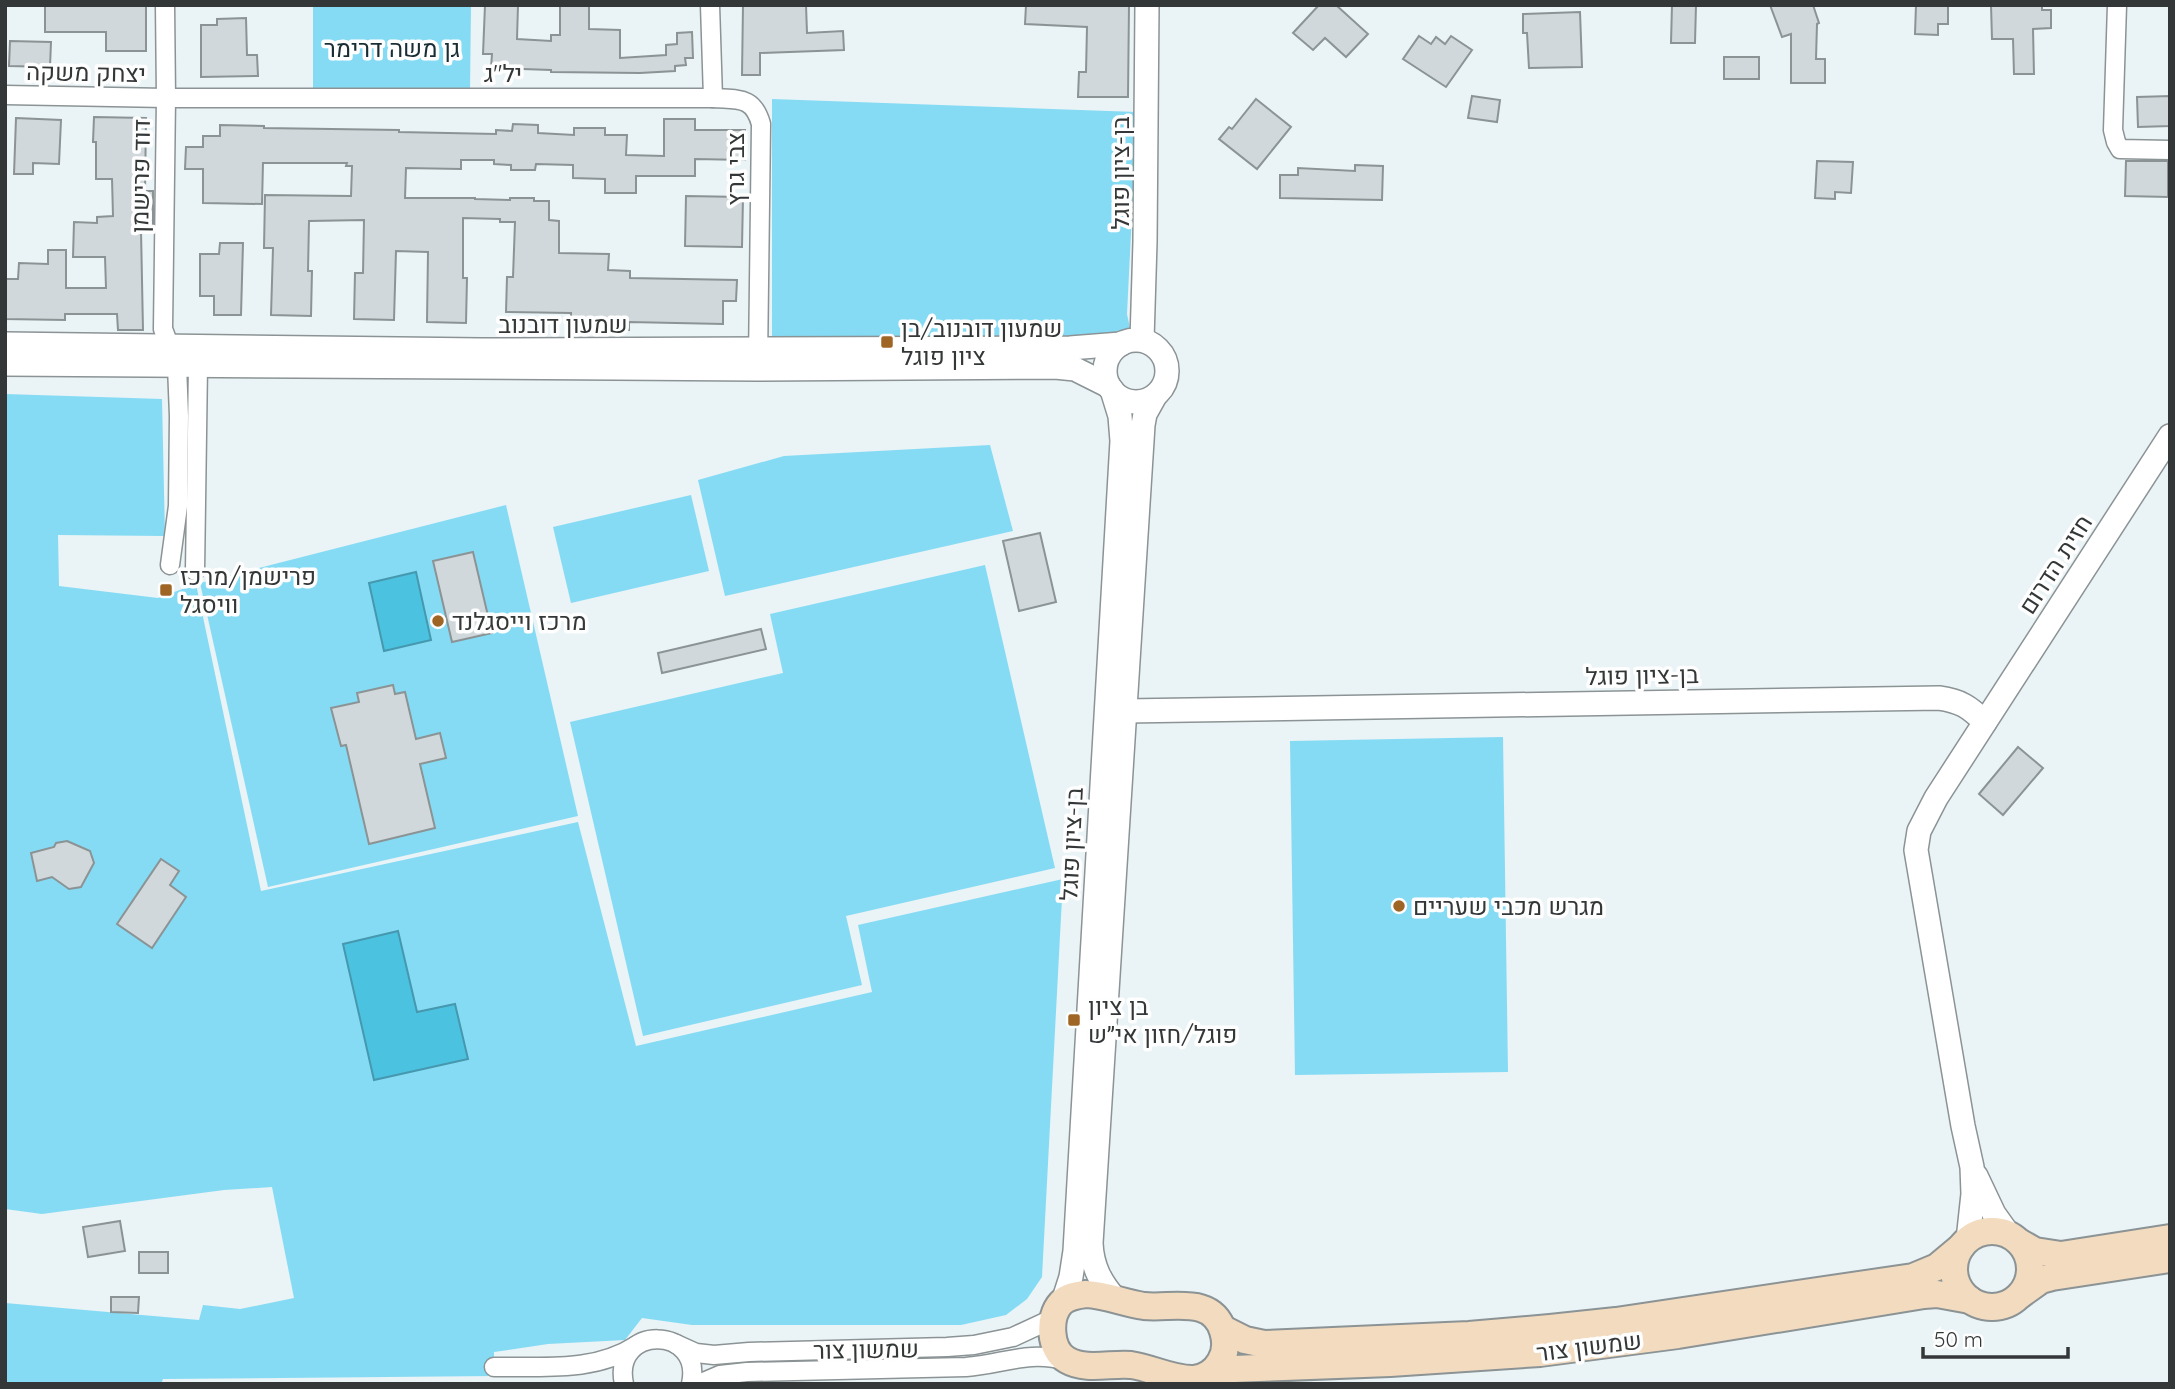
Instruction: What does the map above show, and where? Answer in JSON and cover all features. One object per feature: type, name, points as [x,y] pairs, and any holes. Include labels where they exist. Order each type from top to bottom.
[{"type":"main road","points":[[2170,1238],[2061,1255],[2035,1251],[1998,1232],[1986,1232],[1965,1243],[1954,1265],[1957,1285],[1970,1300],[1989,1307],[1998,1307],[2011,1302],[2042,1280],[2052,1277],[2170,1259]]},
{"type":"main road","points":[[2014,1239],[2025,1251],[2029,1262],[2030,1274],[2020,1295]]},
{"type":"main road","name":"שמשון צור","points":[[1058,1310],[1071,1296],[1086,1294],[1150,1306],[1199,1307],[1216,1317],[1223,1329],[1245,1340],[1264,1344],[1469,1335],[1577,1326],[1913,1277],[1937,1267],[1965,1243]]},
{"type":"main road","name":"שמשון צור","points":[[1068,1361],[1092,1366],[1132,1365],[1184,1378],[1252,1368],[1390,1363],[1540,1353],[1678,1335],[1924,1295],[1937,1294],[1970,1300]]},
{"type":"main road","points":[[1058,1310],[1052,1326],[1055,1343],[1068,1361]]},
{"type":"main road","points":[[1206,1376],[1217,1367],[1223,1355],[1223,1329]]},
{"type":"street","name":"דוד פרישמן","points":[[164,5],[166,98],[163,329],[181,359],[195,571]]},
{"type":"street","name":"צבי גרץ","points":[[710,5],[713,98],[750,103],[757,111],[761,124],[758,359]]},
{"type":"street","name":"בן-ציון פוגל","points":[[1132,342],[1145,242],[1147,5]]},
{"type":"street","points":[[2117,5],[2113,130],[2116,142],[2120,149],[2170,150]]},
{"type":"street","name":"יצחק משקה","points":[[5,95],[166,98]]},
{"type":"street","name":"יל\"ג","points":[[166,98],[713,98]]},
{"type":"street","name":"שמעון דובנוב","points":[[5,344],[181,359],[758,359],[1070,348],[1132,342]]},
{"type":"street","points":[[1132,342],[1152,344],[1160,351],[1167,364],[1165,384],[1155,396],[1144,401],[1132,402],[1121,398],[1110,388],[1105,370],[1113,351],[1132,342]]},
{"type":"street","name":"שמעון דובנוב","points":[[5,364],[481,350],[1055,367],[1075,369],[1110,388]]},
{"type":"street","name":"דוד פרישמן","points":[[170,565],[178,506],[181,359]]},
{"type":"street","name":"בן-ציון פוגל","points":[[1058,1310],[1071,1277],[1075,1251],[1122,441],[1120,416],[1110,388]]},
{"type":"street","name":"בן-ציון פוגל","points":[[1116,1300],[1098,1277],[1091,1243],[1143,425],[1145,414],[1155,396]]},
{"type":"street","name":"חזית הדרום","points":[[1972,1167],[1916,850],[1919,831],[1936,797],[2170,436]]},
{"type":"street","name":"בן-ציון פוגל","points":[[1125,711],[1940,698],[1956,700],[1968,706],[1985,722]]},
{"type":"street","points":[[1972,1167],[1994,1214],[2014,1239]]},
{"type":"street","points":[[1965,1243],[1973,1194],[1972,1167]]},
{"type":"street","name":"שמשון צור","points":[[637,1345],[655,1339],[666,1339],[696,1353],[714,1355],[961,1346],[1013,1337],[1058,1310]]},
{"type":"street","points":[[676,1344],[690,1360],[693,1371],[691,1384]]},
{"type":"street","points":[[494,1367],[582,1366],[610,1359],[637,1345]]},
{"type":"street","points":[[582,1366],[603,1373],[621,1384],[625,1360],[637,1345]]},
{"type":"street","name":"שמשון צור","points":[[699,1384],[720,1375],[772,1371],[985,1366],[1031,1356],[1068,1361]]},
{"type":"green space","name":"גן משה דרימר","points":[[313,5],[471,5],[470,91],[313,90]]},
{"type":"green space","points":[[772,99],[1137,112],[1127,314],[1131,333],[1114,343],[772,342]]},
{"type":"green space","points":[[5,394],[162,399],[165,536],[58,535],[59,586],[158,598],[196,584],[261,891],[578,822],[636,1046],[872,992],[858,925],[1063,879],[1042,1277],[1027,1299],[1006,1315],[961,1325],[692,1325],[642,1318],[625,1340],[548,1344],[494,1352],[494,1376],[163,1379],[161,1384],[5,1384],[5,1303],[199,1320],[203,1305],[240,1309],[294,1298],[272,1187],[224,1190],[42,1214],[5,1209]]},
{"type":"green space","points":[[990,445],[1013,531],[725,596],[698,480],[784,456]]},
{"type":"green space","points":[[691,495],[709,571],[571,603],[553,527]]},
{"type":"green space","points":[[506,505],[578,816],[268,887],[200,583]]},
{"type":"green space","points":[[985,565],[1055,868],[846,916],[862,985],[643,1036],[570,722],[783,673],[770,614]]},
{"type":"green space","name":"מגרש מכבי שעריים","points":[[1503,737],[1508,1072],[1295,1075],[1290,741]]},
{"type":"shaded area","points":[[416,572],[431,640],[384,651],[369,583]]},
{"type":"shaded area","points":[[398,931],[417,1012],[455,1004],[468,1059],[374,1080],[343,944]]},
{"type":"building","points":[[45,5],[146,5],[146,51],[106,51],[106,32],[45,32]]},
{"type":"building","points":[[485,5],[518,5],[517,39],[551,41],[551,35],[560,35],[560,5],[589,5],[589,29],[620,30],[620,58],[666,55],[666,45],[677,44],[677,33],[692,32],[693,58],[685,58],[686,65],[675,66],[675,71],[640,73],[491,68],[492,54],[483,54]]},
{"type":"building","points":[[743,5],[806,5],[807,33],[843,31],[844,50],[760,53],[760,75],[742,75]]},
{"type":"building","points":[[1026,5],[1129,5],[1128,97],[1078,97],[1079,72],[1086,72],[1087,27],[1025,24]]},
{"type":"building","points":[[1319,5],[1336,5],[1368,34],[1346,57],[1325,38],[1313,50],[1293,33]]},
{"type":"building","points":[[1672,5],[1696,5],[1695,43],[1671,43]]},
{"type":"building","points":[[1770,5],[1813,5],[1819,23],[1816,59],[1825,59],[1825,83],[1791,83],[1791,34],[1782,37]]},
{"type":"building","points":[[1916,5],[1948,5],[1948,24],[1938,24],[1938,35],[1915,34]]},
{"type":"building","points":[[1991,5],[2042,5],[2042,10],[2051,10],[2051,28],[2033,29],[2034,74],[2014,74],[2013,39],[1992,39]]},
{"type":"building","points":[[1580,12],[1582,67],[1529,68],[1523,14]]},
{"type":"building","points":[[246,18],[247,55],[257,55],[258,76],[201,77],[201,25],[217,25],[217,19]]},
{"type":"building","points":[[1419,36],[1431,44],[1436,37],[1445,44],[1451,36],[1472,50],[1446,87],[1403,59]]},
{"type":"building","points":[[10,41],[51,42],[50,67],[9,66]]},
{"type":"building","points":[[1724,57],[1759,57],[1759,79],[1724,79]]},
{"type":"building","points":[[1472,96],[1500,100],[1497,122],[1468,118]]},
{"type":"building","points":[[2170,96],[2170,126],[2138,127],[2137,97]]},
{"type":"building","points":[[1256,99],[1291,127],[1257,169],[1219,139],[1229,127],[1232,129]]},
{"type":"building","points":[[94,117],[146,118],[145,191],[153,191],[153,230],[141,230],[143,330],[118,330],[117,314],[65,314],[65,320],[5,319],[5,279],[18,279],[19,263],[48,264],[48,250],[66,250],[66,288],[106,288],[105,257],[73,257],[74,222],[97,223],[97,217],[113,216],[112,179],[96,179]]},
{"type":"building","points":[[16,118],[61,120],[59,164],[33,163],[33,174],[14,174]]},
{"type":"building","points":[[664,119],[695,119],[695,130],[745,130],[745,160],[695,159],[695,176],[636,176],[636,193],[605,193],[605,179],[573,178],[573,165],[536,164],[535,170],[511,170],[511,165],[494,164],[494,160],[461,160],[461,169],[406,168],[405,198],[534,198],[534,201],[549,201],[549,220],[559,221],[559,253],[609,254],[608,270],[630,271],[630,278],[737,280],[736,301],[723,301],[723,324],[629,322],[629,330],[571,329],[571,313],[506,312],[507,277],[513,277],[515,222],[463,218],[463,278],[467,278],[466,323],[427,322],[428,252],[396,251],[394,320],[354,319],[355,273],[363,273],[364,220],[309,221],[311,316],[271,315],[273,248],[264,248],[265,195],[351,196],[352,166],[346,166],[347,163],[263,163],[262,204],[203,203],[203,169],[185,169],[186,147],[203,147],[203,136],[220,136],[220,125],[496,134],[496,130],[512,131],[513,124],[538,125],[538,133],[574,135],[574,128],[605,128],[605,135],[627,135],[626,155],[664,156]]},
{"type":"building","points":[[1817,161],[1853,162],[1851,193],[1835,192],[1835,199],[1815,198]]},
{"type":"building","points":[[2126,161],[2168,161],[2168,197],[2125,196]]},
{"type":"building","points":[[1355,165],[1383,166],[1382,200],[1280,198],[1280,175],[1298,175],[1298,168],[1355,171]]},
{"type":"building","points":[[686,196],[743,197],[742,247],[685,246]]},
{"type":"building","points":[[220,243],[243,243],[241,315],[214,315],[214,296],[200,296],[200,254],[219,254]]},
{"type":"building","points":[[1040,533],[1056,602],[1019,611],[1003,541]]},
{"type":"building","points":[[473,552],[492,633],[452,642],[433,561]]},
{"type":"building","points":[[761,629],[766,649],[662,673],[658,653]]},
{"type":"building","points":[[393,685],[395,694],[405,692],[416,739],[440,733],[446,758],[420,764],[435,828],[369,844],[346,745],[341,746],[331,708],[359,702],[357,693]]},
{"type":"building","points":[[2018,747],[2043,768],[2003,815],[1979,794]]},
{"type":"building","points":[[67,841],[90,851],[94,863],[81,887],[69,889],[52,877],[37,881],[31,853]]},
{"type":"building","points":[[161,859],[179,871],[170,885],[186,897],[152,948],[117,924]]},
{"type":"building","points":[[120,1221],[125,1251],[88,1257],[83,1227]]},
{"type":"building","points":[[139,1252],[168,1252],[168,1273],[139,1273]]},
{"type":"building","points":[[111,1297],[139,1297],[138,1313],[111,1312]]},
{"type":"place","name":"שמעון דובנוב/בן ציון פוגל","points":[[887,342]]},
{"type":"place","name":"פרישמן/מרכז וויסגל","points":[[166,590]]},
{"type":"place","name":"מרכז וייסגלנד","points":[[438,621]]},
{"type":"place","name":"מגרש מכבי שעריים","points":[[1399,906]]},
{"type":"place","name":"בן ציון פוגל/חזון אי״ש","points":[[1074,1020]]}]
